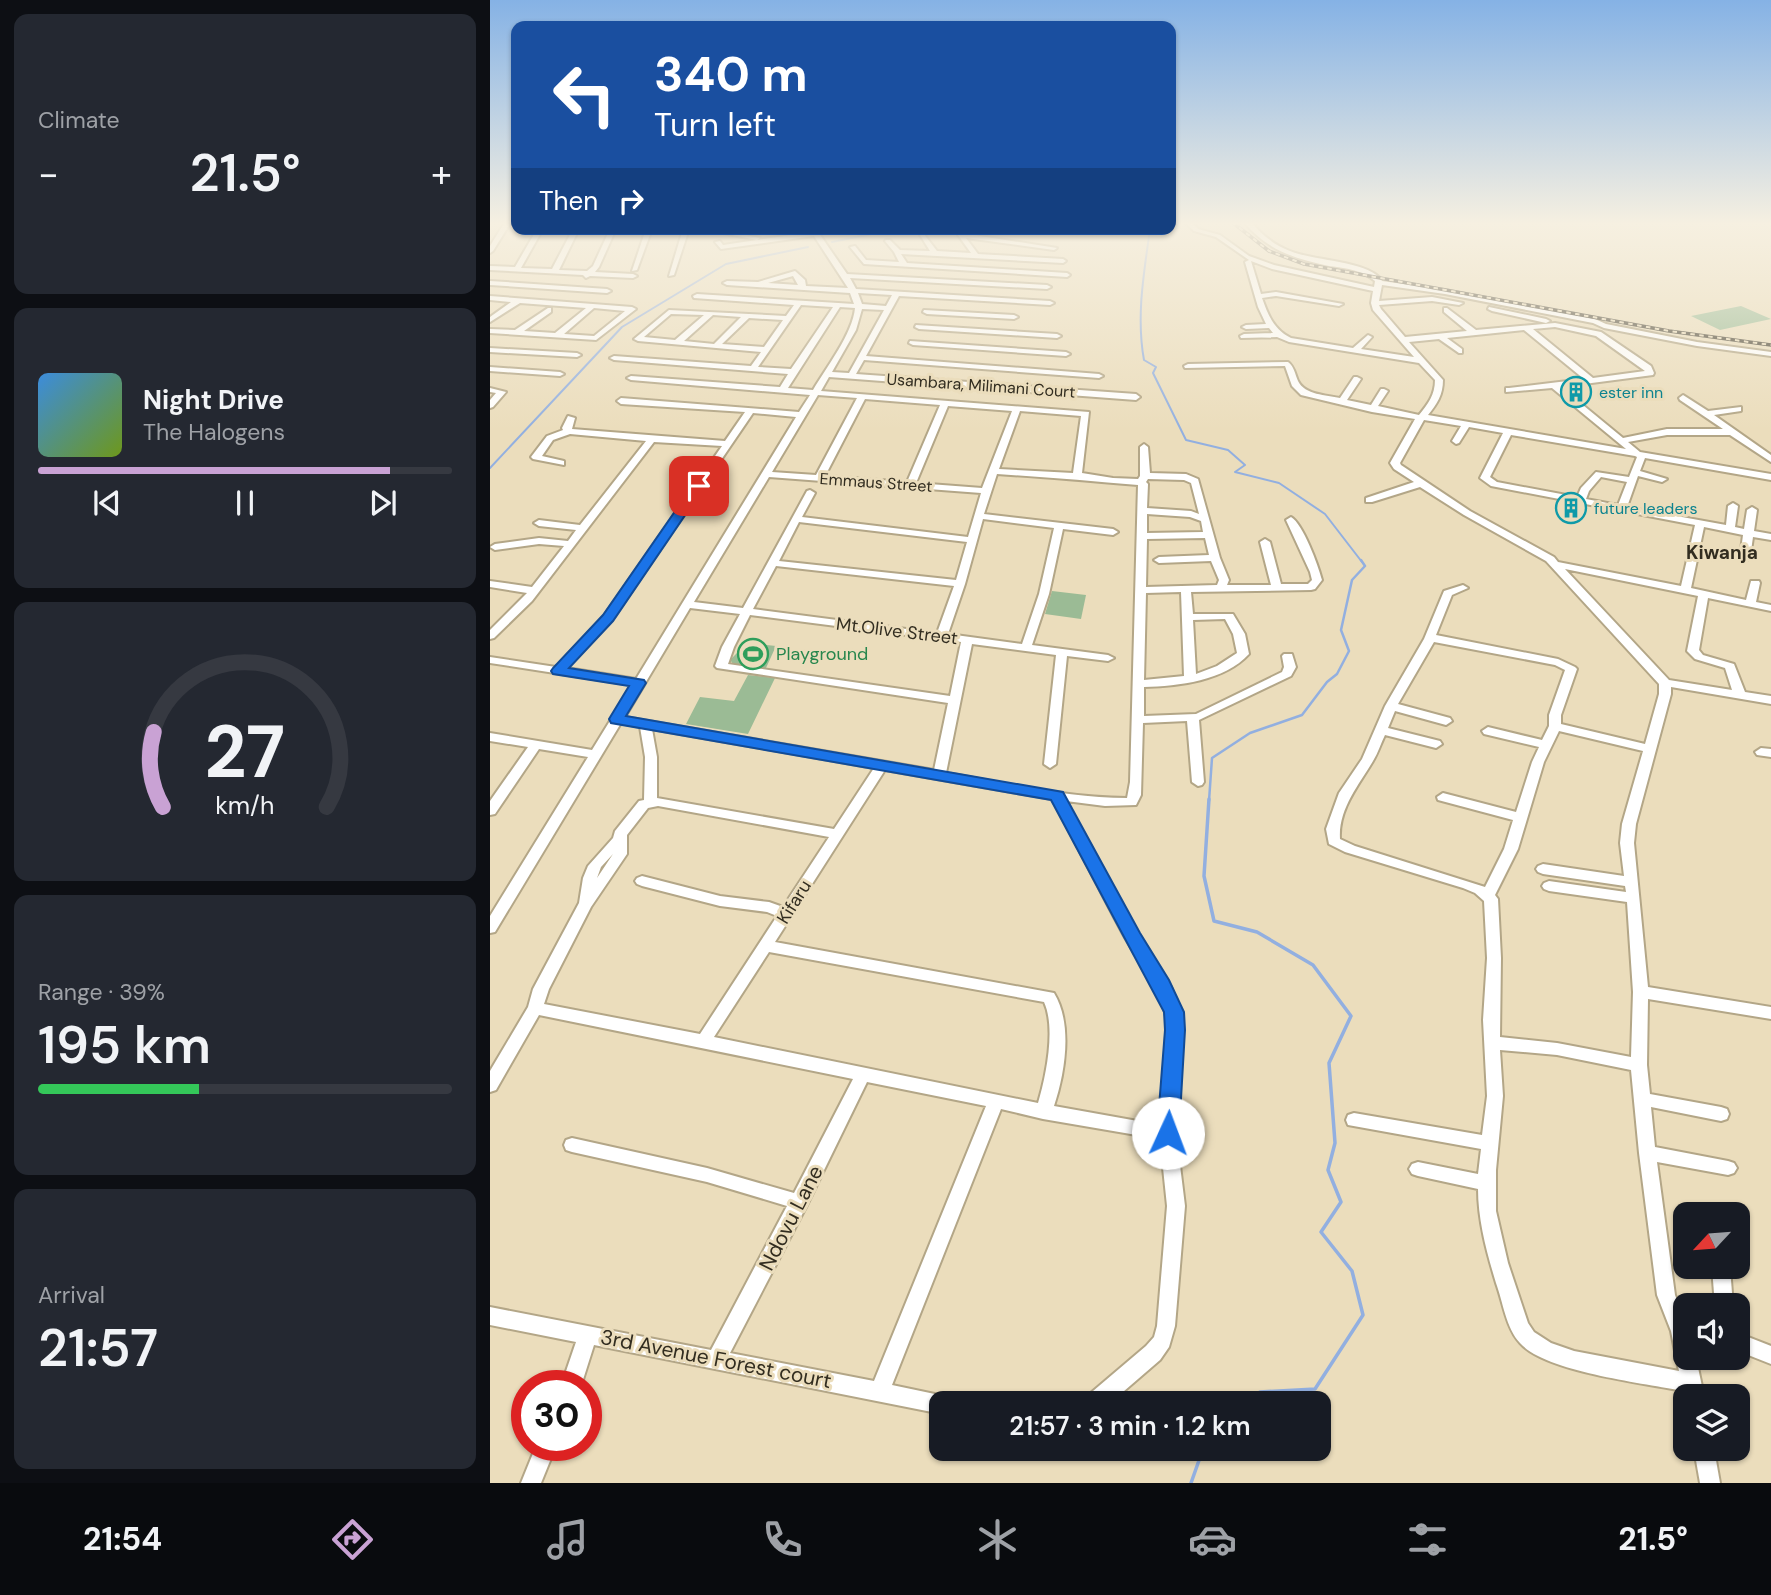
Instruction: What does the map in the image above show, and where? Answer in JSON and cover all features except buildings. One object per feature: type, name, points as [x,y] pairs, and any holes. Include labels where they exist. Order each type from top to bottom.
[{"type":"street","points":[[490,928],[827,374],[857,318],[860,306],[852,291]]},
{"type":"street","points":[[857,291],[1050,303]]},
{"type":"street","points":[[1257,291],[1271,326],[1278,335]]},
{"type":"street","points":[[1377,291],[1377,310],[1434,372],[1439,383],[1437,394],[1416,424],[1395,463],[1400,470],[1554,564],[1665,682],[1771,700]]},
{"type":"street","points":[[1438,291],[1662,338],[1771,354]]},
{"type":"street","points":[[851,376],[897,293]]},
{"type":"street","points":[[1258,296],[1276,294],[1339,304]]},
{"type":"street","points":[[904,361],[936,295]]},
{"type":"street","points":[[697,296],[889,308]]},
{"type":"street","points":[[490,298],[632,309],[600,337],[490,331]]},
{"type":"street","points":[[1375,303],[1432,299],[1459,303]]},
{"type":"street","points":[[490,320],[519,300]]},
{"type":"street","points":[[753,369],[799,303]]},
{"type":"street","points":[[556,336],[594,305]]},
{"type":"street","points":[[783,390],[837,306]]},
{"type":"street","points":[[1539,314],[1499,306],[1492,309],[1554,321],[1598,334],[1658,342],[1662,338]]},
{"type":"street","points":[[516,333],[548,310]]},
{"type":"street","points":[[1447,310],[1474,332]]},
{"type":"street","points":[[766,351],[638,339],[668,312],[787,318]]},
{"type":"street","points":[[927,312],[1014,317]]},
{"type":"street","points":[[677,343],[711,313]]},
{"type":"street","points":[[715,347],[747,316]]},
{"type":"street","points":[[1402,340],[1525,327],[1571,317]]},
{"type":"street","points":[[1271,326],[1245,332],[1278,335],[1424,361]]},
{"type":"street","points":[[919,327],[1057,336]]},
{"type":"street","points":[[1525,327],[1591,380]]},
{"type":"street","points":[[1508,390],[1650,373],[1639,362],[1598,334]]},
{"type":"street","points":[[1440,336],[1458,351]]},
{"type":"street","points":[[1350,362],[1368,337]]},
{"type":"street","points":[[913,343],[1066,354]]},
{"type":"street","points":[[490,350],[577,355]]},
{"type":"street","points":[[614,358],[793,372]]},
{"type":"street","points":[[863,358],[1099,376]]},
{"type":"street","points":[[1188,366],[1288,364],[1301,391],[1341,402],[1771,477]]},
{"type":"street","points":[[490,369],[560,374]]},
{"type":"street","name":"Usambara, Milimani Court","points":[[827,374],[1136,397]]},
{"type":"street","points":[[631,378],[1088,414],[1078,477]]},
{"type":"street","points":[[1341,402],[1357,379]]},
{"type":"street","points":[[1554,385],[1640,454]]},
{"type":"street","points":[[490,390],[502,392],[490,405]]},
{"type":"street","points":[[1372,409],[1384,391]]},
{"type":"street","points":[[819,478],[862,397]]},
{"type":"street","points":[[1683,398],[1771,459]]},
{"type":"street","points":[[621,401],[801,415]]},
{"type":"street","points":[[911,484],[945,402]]},
{"type":"street","points":[[941,637],[960,584],[986,491],[1017,408]]},
{"type":"street","points":[[1707,414],[1738,409]]},
{"type":"street","points":[[558,671],[608,618],[751,411]]},
{"type":"street","points":[[569,431],[566,428],[571,418]]},
{"type":"street","points":[[1456,441],[1467,424]]},
{"type":"street","points":[[561,463],[536,458],[550,438],[569,431],[727,444]]},
{"type":"street","points":[[1509,431],[1485,478],[1487,481],[1771,537]]},
{"type":"street","points":[[1621,441],[1667,432],[1734,432]]},
{"type":"street","points":[[490,636],[534,591],[652,439]]},
{"type":"street","points":[[617,719],[1057,796],[1131,802],[1135,795],[1144,447]]},
{"type":"street","points":[[1606,463],[1611,450]]},
{"type":"street","points":[[1621,509],[1640,454]]},
{"type":"street","points":[[994,471],[1078,477],[1193,479],[1215,558],[1224,580],[1221,589]]},
{"type":"street","name":"Emmaus Street","points":[[765,474],[986,491]]},
{"type":"street","points":[[1581,501],[1584,490],[1599,474],[1662,479]]},
{"type":"street","points":[[1369,500],[1422,483]]},
{"type":"street","points":[[810,494],[747,611],[721,666],[954,700]]},
{"type":"street","points":[[1730,530],[1733,506]]},
{"type":"street","points":[[1745,558],[1752,510]]},
{"type":"street","points":[[1142,511],[1191,514],[1204,519]]},
{"type":"street","points":[[979,516],[1113,532]]},
{"type":"street","points":[[796,519],[971,540]]},
{"type":"street","points":[[1140,590],[1311,587],[1317,580],[1308,552],[1291,520]]},
{"type":"street","points":[[539,523],[583,527]]},
{"type":"street","points":[[1685,590],[1700,525]]},
{"type":"street","points":[[1026,648],[1044,594],[1059,527]]},
{"type":"street","points":[[1142,537],[1209,535]]},
{"type":"street","points":[[495,547],[539,541],[570,544]]},
{"type":"street","points":[[1265,542],[1277,589]]},
{"type":"street","points":[[1159,560],[1215,558]]},
{"type":"street","points":[[773,563],[960,584]]},
{"type":"street","points":[[1554,564],[1771,608]]},
{"type":"street","points":[[1750,603],[1755,583]]},
{"type":"street","points":[[490,584],[534,591]]},
{"type":"street","points":[[1186,588],[1190,678]]},
{"type":"street","points":[[1463,588],[1448,593],[1429,639],[1391,706],[1368,759],[1345,793],[1333,830],[1334,841],[1342,847],[1468,885],[1488,895],[1492,904],[1495,1112],[1487,1183],[1487,1211],[1499,1263],[1520,1327],[1527,1338],[1546,1351],[1673,1385]]},
{"type":"street","points":[[1704,593],[1693,651],[1699,657],[1730,666],[1740,696]]},
{"type":"street","name":"Mt.Olive Street","points":[[687,604],[1108,658]]},
{"type":"street","points":[[1138,684],[1190,678],[1236,660],[1244,652],[1236,626],[1229,616],[1188,617]]},
{"type":"street","points":[[1429,639],[1449,640],[1567,665],[1571,670],[1555,715],[1555,726],[1545,745],[1519,817],[1511,849],[1488,895]]},
{"type":"street","points":[[939,775],[967,640]]},
{"type":"street","points":[[1050,764],[1062,653]]},
{"type":"street","points":[[1136,720],[1194,718],[1287,674],[1290,667],[1288,656]]},
{"type":"street","points":[[490,660],[638,683]]},
{"type":"street","points":[[1665,682],[1665,694],[1627,843],[1640,992],[1639,1065],[1647,1153],[1666,1295],[1673,1310]]},
{"type":"street","points":[[1391,706],[1446,721]]},
{"type":"street","points":[[1194,718],[1198,782]]},
{"type":"street","points":[[645,723],[650,750],[650,802]]},
{"type":"street","points":[[1555,726],[1650,748]]},
{"type":"street","points":[[1382,730],[1436,744]]},
{"type":"street","points":[[1488,731],[1545,745]]},
{"type":"street","points":[[490,737],[595,754]]},
{"type":"street","points":[[490,811],[536,744]]},
{"type":"street","name":"Kifaru","points":[[705,1039],[882,765]]},
{"type":"street","points":[[1057,796],[1174,1012],[1168,1141],[1176,1206],[1166,1326],[1162,1341],[1110,1391]]},
{"type":"street","points":[[1443,797],[1519,817]]},
{"type":"street","points":[[490,1085],[535,1008],[541,989],[585,905],[620,853],[620,839],[628,823],[644,804],[650,802],[836,834]]},
{"type":"street","points":[[1543,869],[1632,882]]},
{"type":"street","points":[[642,881],[720,901],[769,907],[786,914]]},
{"type":"street","points":[[1549,886],[1633,898]]},
{"type":"street","points":[[767,946],[1049,997],[1055,1002],[1057,1018],[1052,1084],[1043,1112]]},
{"type":"street","points":[[1640,992],[1771,1013]]},
{"type":"street","points":[[535,1008],[705,1039],[862,1076],[1043,1112],[1168,1141]]},
{"type":"street","points":[[1493,1043],[1557,1049],[1639,1065]]},
{"type":"street","name":"Ndovu Lane","points":[[717,1358],[800,1202],[862,1076]]},
{"type":"street","points":[[1642,1100],[1721,1114]]},
{"type":"street","points":[[880,1390],[995,1103]]},
{"type":"street","points":[[1354,1120],[1491,1144]]},
{"type":"street","points":[[572,1145],[707,1175],[800,1202]]},
{"type":"street","points":[[1647,1153],[1728,1168]]},
{"type":"street","points":[[1418,1169],[1487,1183]]},
{"type":"street","name":"3rd Avenue Forest court","points":[[490,1316],[929,1401]]},
{"type":"street","points":[[576,1370],[588,1334]]},
{"type":"street","points":[[1750,1346],[1771,1354]]},
{"type":"street","points":[[531,1483],[540,1461]]},
{"type":"street","points":[[1706,1461],[1710,1483]]},
{"type":"green space","points":[[1741,306],[1771,319],[1720,330],[1691,316]]},
{"type":"green space","points":[[1052,591],[1086,595],[1081,619],[1045,614]]},
{"type":"green space","name":"Playground","points":[[747,643],[776,646],[766,668],[734,665],[730,660]]},
{"type":"green space","points":[[748,675],[775,678],[748,734],[686,724],[700,697],[734,701]]},
{"type":"waterway","points":[[490,468],[622,327],[681,291]]},
{"type":"waterway","points":[[1142,291],[1141,327],[1144,360],[1156,367],[1153,373],[1186,440],[1228,450],[1245,465],[1235,472],[1279,483],[1325,514],[1362,562]]},
{"type":"waterway","points":[[1209,801],[1212,758],[1250,733],[1302,715],[1327,682],[1337,674],[1349,651],[1341,630],[1352,580],[1365,566],[1361,560]]},
{"type":"waterway","points":[[1209,799],[1204,876],[1214,921],[1257,932],[1313,965],[1351,1016],[1329,1063],[1335,1143],[1328,1170],[1341,1202],[1321,1232],[1352,1271],[1363,1315],[1315,1389],[1278,1391]]},
{"type":"waterway","points":[[1191,1483],[1199,1461]]},
{"type":"railway","points":[[1452,291],[1669,331],[1771,345]]},
{"type":"place","name":"ester inn","points":[[1576,392]]},
{"type":"place","name":"future leaders","points":[[1571,508]]},
{"type":"place","name":"Playground","points":[[753,654]]},
{"type":"district","name":"Kiwanja","points":[[1722,552]]},
{"type":"route","points":[[699,486],[608,618],[558,671],[638,683],[617,719],[1057,796],[1174,1012],[1168,1133]]}]
